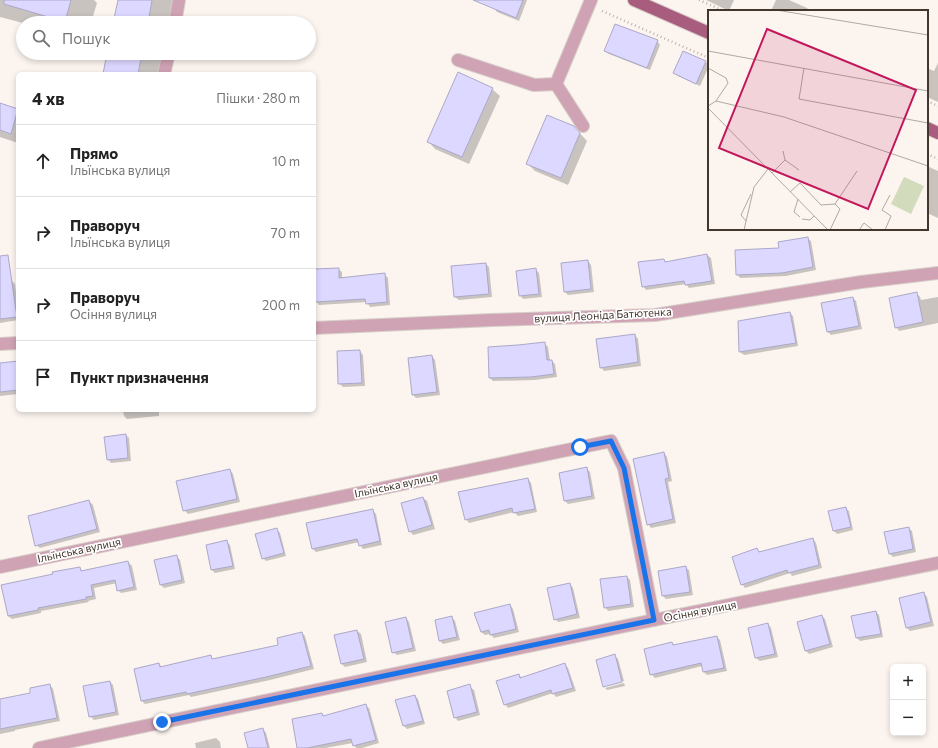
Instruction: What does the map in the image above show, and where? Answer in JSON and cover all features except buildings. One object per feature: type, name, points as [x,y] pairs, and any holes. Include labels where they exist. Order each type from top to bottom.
[{"type":"main road","points":[[634,0],[708,33]]},
{"type":"main road","points":[[928,128],[938,133]]},
{"type":"street","points":[[176,16],[179,0]]},
{"type":"street","points":[[556,84],[590,2]]},
{"type":"street","points":[[164,72],[167,60]]},
{"type":"street","points":[[458,60],[534,85],[556,84]]},
{"type":"street","points":[[556,84],[583,126]]},
{"type":"street","name":"вулиця Леоніда Батютенка","points":[[316,328],[492,320],[655,315],[861,282],[938,273]]},
{"type":"street","points":[[0,344],[16,343]]},
{"type":"street","name":"Ільїнська вулиця","points":[[0,567],[611,441],[624,468],[654,620]]},
{"type":"street","name":"Осіння вулиця","points":[[39,748],[654,620],[938,563]]},
{"type":"path","points":[[699,0],[722,10]]},
{"type":"path","points":[[590,2],[708,58]]},
{"type":"path","points":[[928,101],[938,106]]},
{"type":"path","points":[[928,154],[938,159]]},
{"type":"route","points":[[162,722],[654,620],[624,468],[611,441],[580,447]]}]
